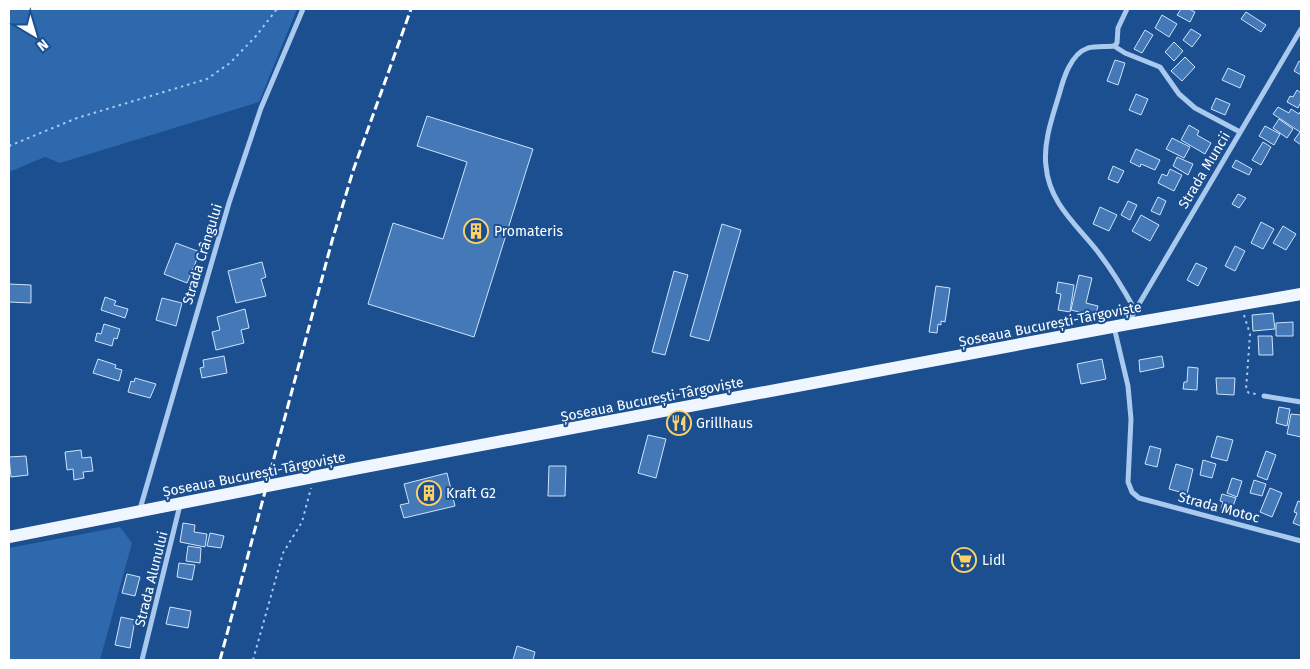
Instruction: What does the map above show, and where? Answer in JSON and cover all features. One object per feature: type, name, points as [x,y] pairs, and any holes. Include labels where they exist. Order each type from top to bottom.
[{"type":"main road","name":"Șoseaua București-Târgoviște","points":[[9,537],[314,477],[1128,324],[1301,294]]},
{"type":"street","name":"Strada Crângului","points":[[140,511],[229,203],[261,108],[303,9]]},
{"type":"street","points":[[1114,46],[1117,42],[1118,28],[1127,9]]},
{"type":"street","name":"Strada Muncii","points":[[1128,324],[1301,29]]},
{"type":"street","points":[[1135,310],[1104,260],[1071,222],[1058,203],[1050,186],[1046,165],[1046,148],[1050,124],[1062,83],[1070,65],[1081,52],[1088,48],[1114,46],[1125,53],[1160,67],[1179,94],[1196,108],[1240,132]]},
{"type":"street","name":"Strada Motoc","points":[[1114,327],[1128,386],[1131,419],[1128,482],[1132,492],[1139,498],[1301,541]]},
{"type":"street","points":[[1264,396],[1301,402]]},
{"type":"street","name":"Strada Alunului","points":[[142,660],[180,503]]},
{"type":"path","points":[[9,146],[77,118],[207,79],[230,64],[278,9]]},
{"type":"path","points":[[1241,304],[1250,334],[1246,390],[1249,393],[1264,396]]},
{"type":"path","points":[[253,660],[283,553],[302,522],[314,477]]},
{"type":"shaded area","points":[[9,9],[297,9],[259,102],[60,163],[45,157],[9,172]]},
{"type":"shaded area","points":[[120,527],[132,543],[100,660],[9,660],[9,548]]},
{"type":"building","points":[[1181,9],[1189,9],[1195,12],[1190,22],[1177,15]]},
{"type":"building","points":[[1246,12],[1266,25],[1261,32],[1241,19]]},
{"type":"building","points":[[1162,15],[1177,24],[1169,37],[1155,28]]},
{"type":"building","points":[[1191,29],[1201,35],[1192,47],[1183,40]]},
{"type":"building","points":[[1145,30],[1153,35],[1142,53],[1134,49]]},
{"type":"building","points":[[1174,42],[1183,51],[1174,61],[1165,52]]},
{"type":"building","points":[[1185,57],[1195,67],[1182,81],[1171,71]]},
{"type":"building","points":[[1115,60],[1125,63],[1118,85],[1107,81]]},
{"type":"building","points":[[1299,61],[1301,62],[1301,75],[1294,71]]},
{"type":"building","points":[[1228,68],[1245,76],[1240,88],[1222,80]]},
{"type":"building","points":[[1297,90],[1301,93],[1301,102],[1298,108],[1287,102],[1290,96],[1293,97]]},
{"type":"building","points":[[1136,94],[1148,99],[1141,115],[1129,110]]},
{"type":"building","points":[[1216,98],[1230,104],[1225,115],[1211,109]]},
{"type":"building","points":[[1278,107],[1289,113],[1291,109],[1299,114],[1301,112],[1301,145],[1294,140],[1300,132],[1273,114]]},
{"type":"building","name":"Promateris","points":[[427,116],[533,149],[474,337],[368,304],[393,223],[443,239],[467,162],[417,146]]},
{"type":"building","points":[[1279,119],[1293,129],[1287,138],[1273,128]]},
{"type":"building","points":[[1189,125],[1199,131],[1197,135],[1211,143],[1205,154],[1181,140]]},
{"type":"building","points":[[1265,126],[1280,134],[1274,145],[1259,136]]},
{"type":"building","points":[[1172,138],[1190,147],[1184,158],[1166,149]]},
{"type":"building","points":[[1263,142],[1271,147],[1261,165],[1252,160]]},
{"type":"building","points":[[1136,149],[1160,160],[1155,170],[1141,164],[1140,167],[1130,162]]},
{"type":"building","points":[[1177,157],[1193,164],[1188,175],[1173,166]]},
{"type":"building","points":[[1236,160],[1252,169],[1249,175],[1232,167]]},
{"type":"building","points":[[1113,166],[1124,171],[1118,183],[1108,179]]},
{"type":"building","points":[[1170,169],[1182,175],[1174,191],[1158,183],[1162,174],[1167,176]]},
{"type":"building","points":[[1238,194],[1246,198],[1239,208],[1232,204]]},
{"type":"building","points":[[1158,197],[1166,201],[1160,215],[1151,211]]},
{"type":"building","points":[[1128,201],[1137,205],[1130,220],[1121,215]]},
{"type":"building","points":[[1100,207],[1117,215],[1109,231],[1093,224]]},
{"type":"building","points":[[1141,215],[1159,225],[1150,241],[1132,231]]},
{"type":"building","points":[[1261,222],[1274,229],[1263,249],[1251,243]]},
{"type":"building","points":[[722,224],[741,230],[709,341],[690,336]]},
{"type":"building","points":[[1283,226],[1296,234],[1286,250],[1273,243]]},
{"type":"building","points":[[176,243],[200,252],[187,283],[164,274]]},
{"type":"building","points":[[1235,246],[1245,251],[1235,271],[1225,266]]},
{"type":"building","points":[[262,262],[266,277],[261,279],[266,296],[236,303],[228,271]]},
{"type":"building","points":[[1196,263],[1207,268],[1198,286],[1187,280]]},
{"type":"building","points":[[674,271],[688,275],[665,355],[652,352]]},
{"type":"building","points":[[1079,275],[1092,278],[1086,303],[1098,306],[1095,316],[1071,310]]},
{"type":"building","points":[[1058,282],[1074,285],[1070,312],[1058,310],[1061,294],[1056,293]]},
{"type":"building","points":[[9,284],[31,285],[31,303],[9,302]]},
{"type":"building","points":[[936,286],[950,288],[945,322],[941,321],[941,325],[938,324],[937,333],[929,332]]},
{"type":"building","points":[[105,297],[116,301],[114,305],[128,309],[125,318],[101,310]]},
{"type":"building","points":[[162,298],[182,303],[176,326],[156,320]]},
{"type":"building","points":[[245,309],[249,328],[241,330],[244,343],[216,350],[212,332],[220,330],[217,317]]},
{"type":"building","points":[[1273,313],[1275,329],[1253,331],[1252,315]]},
{"type":"building","points":[[1293,322],[1293,336],[1276,336],[1276,323]]},
{"type":"building","points":[[104,324],[120,329],[117,339],[114,338],[112,346],[95,341],[97,333],[101,334]]},
{"type":"building","points":[[1258,336],[1272,336],[1273,355],[1259,355]]},
{"type":"building","points":[[224,356],[227,373],[202,378],[200,368],[204,367],[203,360]]},
{"type":"building","points":[[1162,356],[1164,367],[1140,372],[1139,360]]},
{"type":"building","points":[[98,359],[116,365],[115,368],[122,370],[119,381],[93,373]]},
{"type":"building","points":[[1102,359],[1106,379],[1081,384],[1077,364]]},
{"type":"building","points":[[1188,367],[1198,368],[1197,390],[1183,389],[1184,382],[1187,382]]},
{"type":"building","points":[[135,378],[156,384],[150,398],[128,392],[131,381],[134,382]]},
{"type":"building","points":[[1216,378],[1235,378],[1234,395],[1217,394]]},
{"type":"building","points":[[1279,407],[1290,409],[1287,426],[1276,423]]},
{"type":"building","points":[[1291,414],[1301,415],[1301,437],[1287,434]]},
{"type":"building","points":[[648,435],[666,439],[656,478],[638,473]]},
{"type":"building","points":[[1217,436],[1233,440],[1227,461],[1211,457]]},
{"type":"building","points":[[1150,446],[1161,449],[1157,467],[1145,464]]},
{"type":"building","points":[[81,450],[82,458],[91,457],[93,471],[83,472],[84,478],[74,480],[73,469],[67,470],[65,452]]},
{"type":"building","points":[[1266,451],[1276,455],[1267,480],[1257,476]]},
{"type":"building","points":[[26,456],[28,475],[11,477],[9,457]]},
{"type":"building","points":[[1203,460],[1216,464],[1212,478],[1200,475]]},
{"type":"building","points":[[1176,464],[1193,469],[1187,494],[1169,489]]},
{"type":"building","points":[[549,466],[566,466],[565,496],[548,496]]},
{"type":"building","name":"Kraft G2","points":[[447,473],[455,506],[404,518],[400,505],[409,503],[404,484]]},
{"type":"building","points":[[1232,478],[1242,481],[1237,497],[1227,493]]},
{"type":"building","points":[[1254,480],[1266,484],[1262,496],[1250,493]]},
{"type":"building","points":[[1270,488],[1282,493],[1272,517],[1260,512]]},
{"type":"building","points":[[1222,494],[1236,498],[1231,512],[1221,509],[1223,502],[1220,501]]},
{"type":"building","points":[[1298,501],[1301,502],[1301,526],[1293,523],[1297,513],[1294,512]]},
{"type":"building","points":[[183,523],[195,525],[194,532],[207,534],[205,547],[180,542]]},
{"type":"building","points":[[210,533],[224,536],[221,548],[207,546]]},
{"type":"building","points":[[188,546],[201,548],[200,563],[186,561]]},
{"type":"building","points":[[179,563],[195,565],[192,580],[177,577]]},
{"type":"building","points":[[127,574],[140,577],[135,596],[122,593]]},
{"type":"building","points":[[170,607],[191,611],[188,628],[166,624]]},
{"type":"building","points":[[121,617],[135,620],[130,648],[115,645]]},
{"type":"building","points":[[517,646],[535,652],[533,660],[513,660]]},
{"type":"railway","points":[[220,660],[332,241],[353,171],[411,9]]},
{"type":"place","name":"Promateris","points":[[476,231]]},
{"type":"place","name":"Grillhaus","points":[[679,423]]},
{"type":"place","name":"Kraft G2","points":[[429,493]]},
{"type":"place","name":"Lidl","points":[[964,560]]}]
